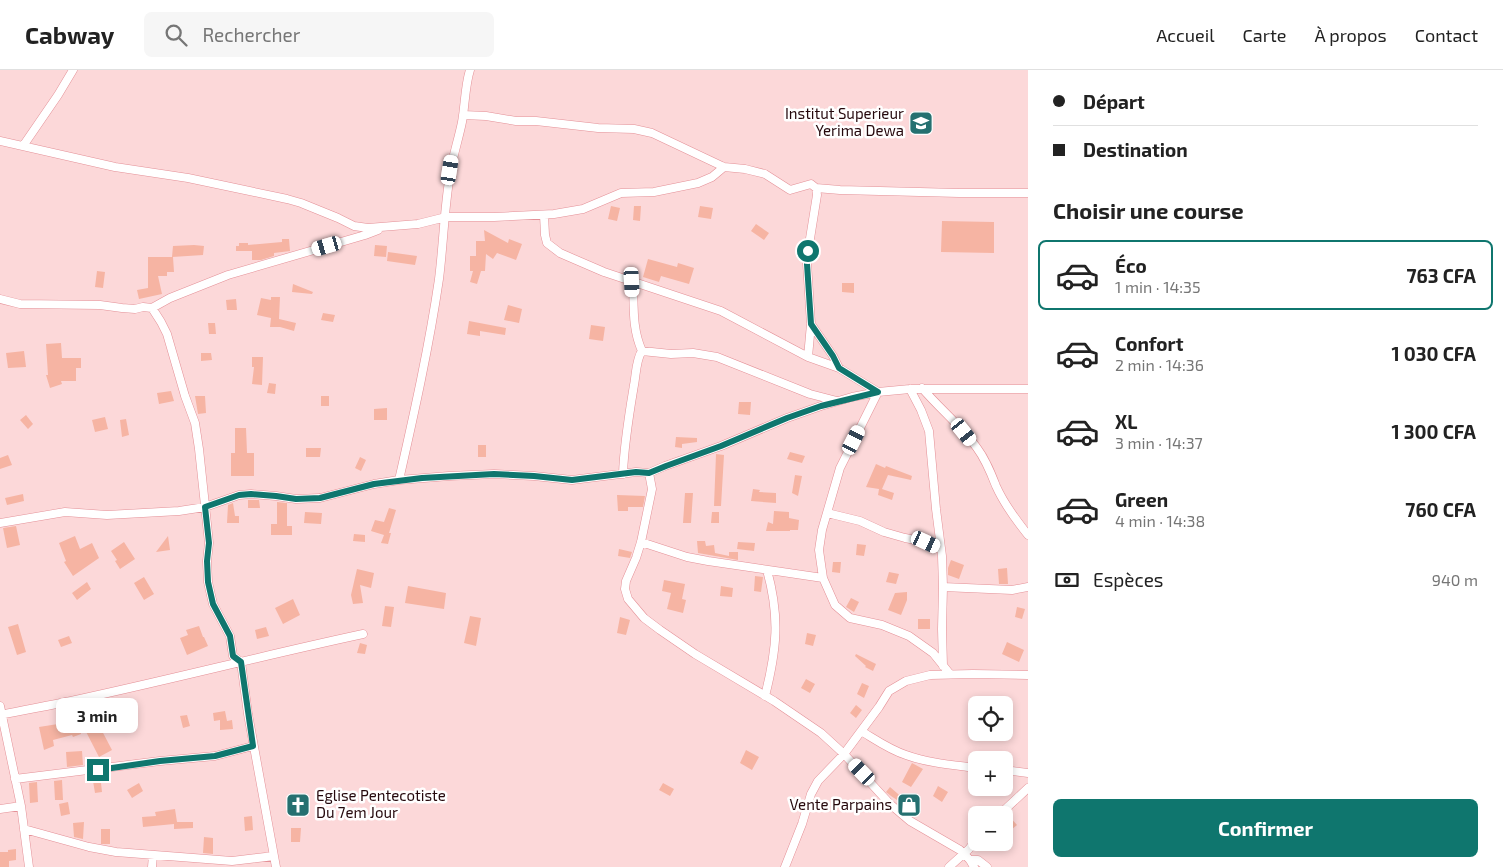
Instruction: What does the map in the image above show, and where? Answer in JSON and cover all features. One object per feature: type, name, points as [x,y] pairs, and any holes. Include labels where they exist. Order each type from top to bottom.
[{"type":"street","points":[[23,146],[73,70]]},
{"type":"street","points":[[398,480],[427,351],[439,279],[448,183],[452,158],[460,133],[467,79],[470,70]]},
{"type":"street","points":[[463,116],[486,116],[516,121],[536,121],[598,128],[634,128],[652,133],[724,167],[745,169],[765,174],[790,190],[810,184],[816,188],[1028,193]]},
{"type":"street","points":[[0,141],[115,167],[188,178],[287,199],[354,226],[368,228],[418,224],[446,217],[544,215],[582,209],[621,193],[654,192],[698,183],[712,177],[724,167]]},
{"type":"street","points":[[808,357],[811,324],[807,264],[818,196],[816,188]]},
{"type":"street","points":[[544,215],[544,235],[547,243],[560,253],[632,282],[721,312],[808,357],[839,368],[878,392]]},
{"type":"street","points":[[0,299],[20,304],[100,305],[135,309],[143,307],[152,308],[170,298],[228,275],[365,235],[384,227]]},
{"type":"street","points":[[623,474],[624,445],[637,369],[642,352],[634,324],[632,282]]},
{"type":"street","points":[[152,308],[167,334],[182,387],[195,423],[209,543],[207,561],[208,582],[213,604],[230,636],[233,656],[241,662],[253,746],[276,867]]},
{"type":"street","points":[[811,324],[839,368]]},
{"type":"street","points":[[642,352],[693,353],[716,357],[810,394],[837,401]]},
{"type":"street","points":[[0,523],[65,512],[132,514],[179,511],[205,507],[239,495],[251,494],[296,499],[320,498],[398,480],[494,474],[572,480],[636,472],[649,473],[721,446],[787,418],[837,401],[878,392],[910,388],[1028,389]]},
{"type":"street","points":[[910,388],[929,430],[942,556],[943,666]]},
{"type":"street","points":[[922,388],[978,449],[1008,507],[1028,535]]},
{"type":"street","points":[[878,392],[840,468],[822,530],[819,550],[823,578],[835,605],[850,618],[882,625],[909,636],[933,653],[950,674]]},
{"type":"street","points":[[649,473],[652,489],[641,542],[626,581],[625,589],[628,600],[644,618],[695,654],[821,732],[882,796],[910,821],[960,850],[969,860]]},
{"type":"street","points":[[827,513],[860,521],[884,532],[926,542],[940,549]]},
{"type":"street","points":[[641,542],[708,561],[823,578]]},
{"type":"street","points":[[765,696],[777,638],[774,597],[768,570]]},
{"type":"street","points":[[943,587],[1012,590],[1028,587]]},
{"type":"street","points":[[1,715],[68,702],[363,634]]},
{"type":"street","points":[[785,867],[802,824],[811,794],[818,781],[844,754],[879,707],[889,690],[906,681],[930,675],[1028,675]]},
{"type":"street","points":[[0,706],[21,806],[29,867]]},
{"type":"street","points":[[861,731],[887,747],[907,756],[968,767]]},
{"type":"street","points":[[15,779],[215,756],[253,746]]},
{"type":"street","points":[[1013,771],[1028,773]]},
{"type":"street","points":[[1009,806],[1028,788]]},
{"type":"street","points":[[0,809],[21,806]]},
{"type":"street","points":[[24,829],[89,847],[116,852],[232,861],[274,856]]},
{"type":"street","points":[[152,867],[153,855]]},
{"type":"street","points":[[949,867],[969,860],[978,860],[987,867]]},
{"type":"building","points":[[611,206],[620,208],[617,221],[608,219]]},
{"type":"building","points":[[634,206],[641,206],[640,221],[633,220]]},
{"type":"building","points":[[700,206],[713,208],[711,219],[698,217]]},
{"type":"building","points":[[942,221],[994,222],[994,253],[941,252]]},
{"type":"building","points":[[756,224],[769,233],[764,240],[751,231]]},
{"type":"building","points":[[484,230],[508,243],[509,239],[522,244],[516,260],[497,253],[493,259],[486,254],[485,271],[481,271],[477,284],[470,282],[473,271],[470,271],[470,256],[476,256],[476,241],[485,241]]},
{"type":"building","points":[[282,239],[289,239],[290,251],[274,253],[274,256],[261,260],[252,260],[252,251],[236,251],[236,246],[239,246],[239,243],[248,243],[248,245],[282,242]]},
{"type":"building","points":[[375,245],[387,246],[386,257],[374,256]]},
{"type":"building","points":[[173,246],[204,246],[203,255],[172,257]]},
{"type":"building","points":[[388,252],[417,256],[415,265],[387,261]]},
{"type":"building","points":[[148,257],[173,257],[174,272],[167,272],[167,276],[158,276],[162,294],[139,299],[137,290],[148,288]]},
{"type":"building","points":[[648,259],[677,267],[678,263],[694,268],[689,284],[661,276],[659,282],[643,277]]},
{"type":"building","points":[[97,271],[105,272],[103,288],[95,287]]},
{"type":"building","points":[[842,283],[854,283],[854,293],[842,292]]},
{"type":"building","points":[[293,284],[313,292],[312,294],[292,292]]},
{"type":"building","points":[[271,297],[280,297],[279,319],[296,323],[294,331],[280,327],[270,327],[271,318],[257,315],[261,298],[271,300]]},
{"type":"building","points":[[236,299],[237,310],[227,310],[226,300]]},
{"type":"building","points":[[508,305],[522,309],[519,323],[504,320]]},
{"type":"building","points":[[323,313],[335,315],[333,322],[321,320]]},
{"type":"building","points":[[469,321],[506,328],[505,335],[480,331],[480,336],[467,334]]},
{"type":"building","points":[[208,323],[215,323],[216,334],[209,334]]},
{"type":"building","points":[[591,325],[605,327],[603,341],[589,339]]},
{"type":"building","points":[[61,343],[62,358],[81,358],[81,368],[76,368],[76,381],[61,381],[62,384],[50,388],[46,375],[48,375],[46,344]]},
{"type":"building","points":[[24,351],[26,367],[8,368],[6,353]]},
{"type":"building","points":[[201,353],[211,353],[212,360],[201,361]]},
{"type":"building","points":[[252,357],[263,357],[262,385],[252,384],[254,367],[252,367]]},
{"type":"building","points":[[269,383],[276,384],[275,394],[267,393]]},
{"type":"building","points":[[171,391],[174,401],[159,404],[157,393]]},
{"type":"building","points":[[195,396],[205,396],[206,413],[198,414]]},
{"type":"building","points":[[321,396],[329,396],[329,406],[321,406]]},
{"type":"building","points":[[739,402],[751,402],[750,415],[738,414]]},
{"type":"building","points":[[387,408],[387,420],[374,420],[374,409]]},
{"type":"building","points":[[26,415],[33,424],[28,429],[20,420]]},
{"type":"building","points":[[105,417],[108,429],[95,432],[92,420]]},
{"type":"building","points":[[126,419],[129,435],[122,437],[120,420]]},
{"type":"building","points":[[235,428],[246,428],[247,453],[254,453],[254,476],[231,476],[231,453],[235,453]]},
{"type":"building","points":[[676,437],[697,438],[697,442],[682,444],[682,448],[675,447]]},
{"type":"building","points":[[478,445],[486,445],[486,457],[478,457]]},
{"type":"building","points":[[306,448],[321,448],[320,457],[306,457]]},
{"type":"building","points":[[790,452],[805,456],[802,463],[787,459]]},
{"type":"building","points":[[716,454],[724,455],[721,506],[714,506]]},
{"type":"building","points":[[8,455],[12,465],[0,469],[0,458]]},
{"type":"building","points":[[360,457],[366,460],[361,471],[355,468]]},
{"type":"building","points":[[876,464],[912,476],[911,480],[888,475],[882,489],[894,493],[892,500],[878,495],[879,489],[866,487]]},
{"type":"building","points":[[795,475],[802,476],[798,496],[792,493]]},
{"type":"building","points":[[753,489],[760,490],[759,492],[776,493],[776,503],[751,501]]},
{"type":"building","points":[[685,493],[693,493],[691,523],[683,523]]},
{"type":"building","points":[[23,494],[24,501],[7,505],[5,498]]},
{"type":"building","points":[[617,495],[645,496],[643,507],[628,507],[628,511],[618,511]]},
{"type":"building","points":[[248,500],[259,500],[260,508],[248,508]]},
{"type":"building","points":[[277,502],[287,503],[287,526],[292,526],[292,535],[271,535],[271,524],[277,524]]},
{"type":"building","points":[[233,503],[235,516],[239,516],[239,523],[227,523],[228,505]]},
{"type":"building","points":[[389,508],[396,510],[389,533],[391,533],[388,544],[381,543],[384,535],[371,531],[375,520],[384,522]]},
{"type":"building","points":[[774,511],[789,512],[789,518],[799,520],[798,530],[766,531],[768,522],[773,524]]},
{"type":"building","points":[[305,512],[322,513],[321,524],[304,523]]},
{"type":"building","points":[[712,512],[719,512],[719,523],[711,523]]},
{"type":"building","points":[[16,526],[20,545],[7,548],[3,528]]},
{"type":"building","points":[[354,534],[365,535],[365,542],[353,541]]},
{"type":"building","points":[[75,536],[80,549],[92,543],[99,558],[73,576],[64,562],[66,561],[59,543]]},
{"type":"building","points":[[168,536],[170,550],[156,552]]},
{"type":"building","points":[[697,541],[705,541],[706,546],[714,545],[715,553],[729,556],[729,552],[738,552],[738,560],[698,553]]},
{"type":"building","points":[[124,542],[135,559],[120,569],[111,551]]},
{"type":"building","points":[[738,542],[755,543],[754,551],[737,549]]},
{"type":"building","points":[[857,544],[866,545],[864,556],[856,555]]},
{"type":"building","points":[[619,549],[632,552],[630,558],[618,556]]},
{"type":"building","points":[[951,560],[964,565],[959,579],[948,575]]},
{"type":"building","points":[[833,562],[841,562],[840,573],[832,572]]},
{"type":"building","points":[[1007,568],[1008,584],[999,584],[998,569]]},
{"type":"building","points":[[357,569],[374,573],[371,588],[360,585],[363,603],[353,604],[351,595]]},
{"type":"building","points":[[889,572],[899,574],[896,584],[886,582]]},
{"type":"building","points":[[755,576],[763,577],[761,592],[754,591]]},
{"type":"building","points":[[144,577],[154,594],[144,600],[134,583]]},
{"type":"building","points":[[664,580],[685,584],[682,599],[686,600],[683,613],[667,609],[671,593],[662,591]]},
{"type":"building","points":[[87,582],[91,589],[77,600],[72,593]]},
{"type":"building","points":[[408,586],[446,593],[444,609],[405,603]]},
{"type":"building","points":[[721,586],[733,588],[732,597],[720,596]]},
{"type":"building","points":[[907,592],[907,600],[901,615],[888,610],[895,593]]},
{"type":"building","points":[[851,598],[859,602],[854,612],[846,607]]},
{"type":"building","points":[[293,599],[300,615],[283,624],[275,608]]},
{"type":"building","points":[[385,606],[394,607],[391,627],[382,626]]},
{"type":"building","points":[[1017,607],[1025,609],[1022,619],[1015,617]]},
{"type":"building","points":[[470,616],[481,618],[476,646],[464,643]]},
{"type":"building","points":[[620,617],[630,620],[626,635],[617,633]]},
{"type":"building","points":[[918,619],[930,619],[930,629],[918,629]]},
{"type":"building","points":[[18,624],[26,652],[17,655],[8,627]]},
{"type":"building","points":[[199,626],[208,646],[187,655],[180,638],[188,635],[186,630]]},
{"type":"building","points":[[266,627],[269,636],[257,639],[255,630]]},
{"type":"building","points":[[807,633],[816,635],[813,646],[805,644]]},
{"type":"building","points":[[69,636],[72,643],[61,647],[58,640]]},
{"type":"building","points":[[1007,642],[1024,650],[1019,662],[1002,654]]},
{"type":"building","points":[[360,643],[367,645],[365,654],[357,653]]},
{"type":"building","points":[[856,654],[876,664],[873,671],[865,667],[855,656]]},
{"type":"building","points":[[806,679],[815,684],[810,693],[801,688]]},
{"type":"building","points":[[862,683],[869,686],[864,698],[857,694]]},
{"type":"building","points":[[127,701],[134,719],[122,723],[117,704]]},
{"type":"building","points":[[856,705],[862,710],[856,718],[850,713]]},
{"type":"building","points":[[225,711],[227,721],[232,720],[233,729],[220,730],[220,720],[214,721],[213,713]]},
{"type":"building","points":[[87,715],[97,731],[101,729],[112,750],[99,757],[80,720]]},
{"type":"building","points":[[187,715],[190,726],[183,728],[180,716]]},
{"type":"building","points":[[80,721],[81,734],[53,740],[54,746],[44,750],[39,727],[58,724],[60,730]]},
{"type":"building","points":[[746,750],[759,757],[752,770],[740,763]]},
{"type":"building","points":[[82,751],[83,765],[67,767],[66,752]]},
{"type":"building","points":[[912,763],[923,769],[911,787],[902,782]]},
{"type":"building","points":[[100,774],[102,792],[95,793],[92,775]]},
{"type":"building","points":[[62,780],[63,800],[55,800],[54,781]]},
{"type":"building","points":[[37,782],[38,802],[30,803],[29,783]]},
{"type":"building","points":[[139,783],[143,791],[132,798],[127,790]]},
{"type":"building","points":[[663,783],[674,789],[670,796],[659,790]]},
{"type":"building","points":[[938,786],[948,792],[942,802],[933,796]]},
{"type":"building","points":[[890,787],[912,806],[908,812],[901,806],[903,804],[886,792]]},
{"type":"building","points":[[68,802],[70,814],[61,816],[59,804]]},
{"type":"building","points":[[175,809],[177,822],[193,822],[193,828],[174,829],[174,824],[143,827],[142,817],[156,816],[155,812]]},
{"type":"building","points":[[252,816],[253,830],[245,831],[244,817]]},
{"type":"building","points":[[84,822],[83,839],[74,837],[73,823]]},
{"type":"building","points":[[291,828],[301,828],[300,842],[291,842]]},
{"type":"building","points":[[101,829],[110,829],[110,844],[101,844]]},
{"type":"building","points":[[204,837],[213,838],[213,854],[203,853]]},
{"type":"building","points":[[16,849],[16,860],[9,861],[9,867],[0,867],[0,852]]},
{"type":"place","name":"Institut Superieur Yerima Dewa","points":[[921,123]]},
{"type":"place","name":"Eglise Pentecotiste Du 7em Jour","points":[[298,805]]},
{"type":"place","name":"Vente Parpains","points":[[909,805]]},
{"type":"route","points":[[98,770],[160,761],[215,756],[253,746],[241,662],[233,656],[230,636],[213,604],[208,582],[207,561],[209,543],[205,507],[239,495],[251,494],[296,499],[320,498],[374,484],[422,478],[494,474],[572,480],[636,472],[649,473],[721,446],[787,418],[852,397],[878,392],[839,368],[811,324],[807,264],[808,251]]}]
